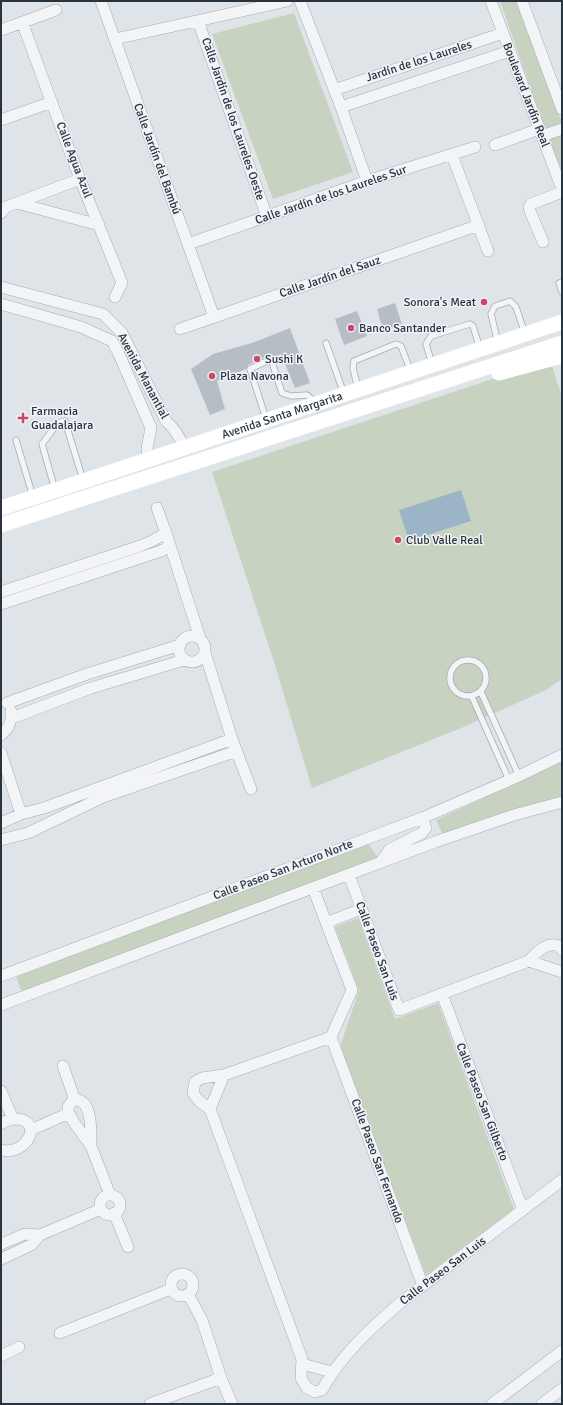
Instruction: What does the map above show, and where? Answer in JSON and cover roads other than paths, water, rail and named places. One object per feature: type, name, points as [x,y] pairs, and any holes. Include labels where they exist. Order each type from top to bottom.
[{"type":"main road","name":"Avenida Santa Margarita","points":[[1,508],[562,322]]},
{"type":"main road","name":"Avenida Santa Margarita","points":[[1,525],[562,343]]},
{"type":"main road","points":[[440,382],[438,372],[441,369],[477,353],[480,349]]},
{"type":"main road","points":[[457,377],[480,378],[562,356]]},
{"type":"main road","points":[[128,484],[142,476],[178,462],[184,453],[184,448]]},
{"type":"main road","points":[[38,513],[36,504],[40,501],[83,486],[90,479]]},
{"type":"street","name":"Calle Jardín del Bambú","points":[[101,1],[214,317]]},
{"type":"street","points":[[115,39],[287,1]]},
{"type":"street","points":[[300,1],[341,107],[367,181]]},
{"type":"street","name":"Boulevard Jardín Real","points":[[491,1],[562,190]]},
{"type":"street","points":[[522,1],[562,108]]},
{"type":"street","points":[[1,30],[56,10]]},
{"type":"street","name":"Calle Jardín de los Laureles Oeste","points":[[198,21],[267,217]]},
{"type":"street","name":"Calle Agua Azul","points":[[22,22],[80,179],[122,283],[115,297]]},
{"type":"street","name":"Jardín de los Laureles","points":[[334,90],[503,33]]},
{"type":"street","points":[[472,44],[480,61]]},
{"type":"street","points":[[451,51],[458,68]]},
{"type":"street","name":"Jardín de los Laureles","points":[[341,107],[510,51]]},
{"type":"street","points":[[1,120],[52,102]]},
{"type":"street","points":[[495,145],[562,129]]},
{"type":"street","name":"Calle Jardín de los Laureles Sur","points":[[188,244],[367,181],[475,147]]},
{"type":"street","points":[[452,155],[488,251]]},
{"type":"street","points":[[1,213],[6,207],[80,179]]},
{"type":"street","points":[[543,242],[529,207],[531,204],[562,190]]},
{"type":"street","points":[[17,203],[99,225]]},
{"type":"street","name":"Calle Jardín del Sauz","points":[[180,329],[479,225]]},
{"type":"street","name":"Avenida Manantial","points":[[1,287],[103,314],[122,333],[166,421],[175,429],[181,438],[184,448]]},
{"type":"street","name":"Avenida Manantial","points":[[1,304],[81,327],[112,341],[151,428],[148,443],[148,460]]},
{"type":"street","points":[[121,359],[132,352]]},
{"type":"street","points":[[157,508],[200,638],[204,642],[205,653],[232,739],[251,789]]},
{"type":"street","points":[[1,604],[56,579],[152,542],[166,533]]},
{"type":"street","points":[[1,592],[161,551],[170,546]]},
{"type":"street","points":[[1,735],[7,730],[12,718],[11,710],[4,700],[180,644],[188,637],[194,636],[200,638]]},
{"type":"street","points":[[180,644],[179,653],[184,660]]},
{"type":"street","points":[[12,718],[91,688],[184,660],[196,662],[202,659],[205,653]]},
{"type":"street","points":[[87,674],[91,688]]},
{"type":"street","points":[[1,840],[28,833],[103,797],[120,786],[232,739]]},
{"type":"street","points":[[13,837],[4,822],[21,814],[237,751]]},
{"type":"street","points":[[1,753],[21,814]]},
{"type":"street","name":"Calle Paseo San Arturo Norte","points":[[1,976],[422,818],[562,756]]},
{"type":"street","points":[[2,1002],[435,842],[514,815],[562,802]]},
{"type":"street","points":[[36,810],[41,817],[42,826]]},
{"type":"street","points":[[381,862],[390,850],[422,833],[426,828],[422,818]]},
{"type":"street","name":"Calle Paseo San Luis","points":[[349,874],[399,1010],[529,961],[537,951],[553,944],[559,946],[562,950]]},
{"type":"street","points":[[313,888],[352,990],[331,1037]]},
{"type":"street","points":[[326,923],[362,909]]},
{"type":"street","points":[[1,985],[3,981],[38,966],[42,960]]},
{"type":"street","points":[[529,961],[562,972]]},
{"type":"street","name":"Calle Paseo San Gilberto","points":[[442,994],[523,1210]]},
{"type":"street","name":"Calle Paseo San Luis","points":[[331,1037],[224,1075],[202,1078],[195,1082],[193,1093],[199,1101],[210,1109],[302,1359],[301,1378],[307,1388],[315,1392],[322,1390],[332,1372],[363,1336],[423,1286],[562,1180]]},
{"type":"street","name":"Calle Paseo San Fernando","points":[[331,1037],[423,1286]]},
{"type":"street","points":[[63,1066],[75,1100]]},
{"type":"street","points":[[210,1109],[224,1075]]},
{"type":"street","points":[[1,1091],[13,1119]]},
{"type":"street","points":[[91,1146],[90,1122],[86,1107],[84,1102],[75,1100],[70,1103],[68,1107],[69,1113],[91,1146],[110,1195]]},
{"type":"street","points":[[31,1130],[69,1113]]},
{"type":"street","points":[[1,1124],[13,1119],[24,1121],[28,1124],[31,1130],[30,1138],[24,1145],[12,1150],[1,1150]]},
{"type":"street","points":[[110,1195],[116,1197],[120,1204],[119,1208],[114,1214],[107,1214],[101,1209],[100,1205],[103,1198],[110,1195]]},
{"type":"street","points":[[1,1259],[31,1245],[40,1235],[101,1209]]},
{"type":"street","points":[[114,1214],[128,1248]]},
{"type":"street","points":[[1,1244],[25,1234],[40,1235]]},
{"type":"street","points":[[177,1275],[185,1275],[193,1284],[191,1291],[188,1294],[180,1296],[171,1289],[171,1281],[177,1275]]},
{"type":"street","points":[[60,1333],[171,1289]]},
{"type":"street","points":[[188,1294],[202,1320],[221,1378],[232,1404]]},
{"type":"street","points":[[1,1356],[19,1347]]},
{"type":"street","points":[[492,1404],[562,1351]]},
{"type":"street","points":[[302,1364],[332,1372]]},
{"type":"street","points":[[150,1404],[221,1378]]},
{"type":"street","points":[[545,1403],[562,1389]]},
{"type":"lane","points":[[562,282],[559,283],[562,292]]},
{"type":"lane","points":[[498,343],[491,314],[495,306],[510,301],[516,307],[525,334]]},
{"type":"lane","points":[[432,365],[426,344],[431,336],[470,324],[473,326],[480,349]]},
{"type":"lane","points":[[326,343],[351,392]]},
{"type":"lane","points":[[351,392],[354,361],[396,344],[401,346],[411,372]]},
{"type":"lane","points":[[267,420],[250,370],[271,360],[282,392],[291,396],[307,395],[316,404]]},
{"type":"lane","points":[[55,490],[42,444],[58,423],[65,421],[90,479]]},
{"type":"lane","points":[[16,440],[33,497]]},
{"type":"lane","points":[[464,660],[474,661],[482,666],[487,674],[486,684],[481,692],[472,697],[462,696],[454,691],[450,682],[451,672],[456,664],[464,660]]},
{"type":"lane","points":[[481,692],[514,778]]},
{"type":"lane","points":[[472,697],[514,778]]},
{"type":"water","points":[[461,490],[471,521],[409,541],[399,510]]},
{"type":"place","name":"Sonora's Meat","points":[[484,302]]},
{"type":"place","name":"Banco Santander","points":[[351,328]]},
{"type":"place","name":"Sushi K","points":[[257,359]]},
{"type":"place","name":"Plaza Navona","points":[[212,376]]},
{"type":"place","name":"Farmacia Guadalajara","points":[[23,418]]},
{"type":"place","name":"Club Valle Real","points":[[398,540]]}]
